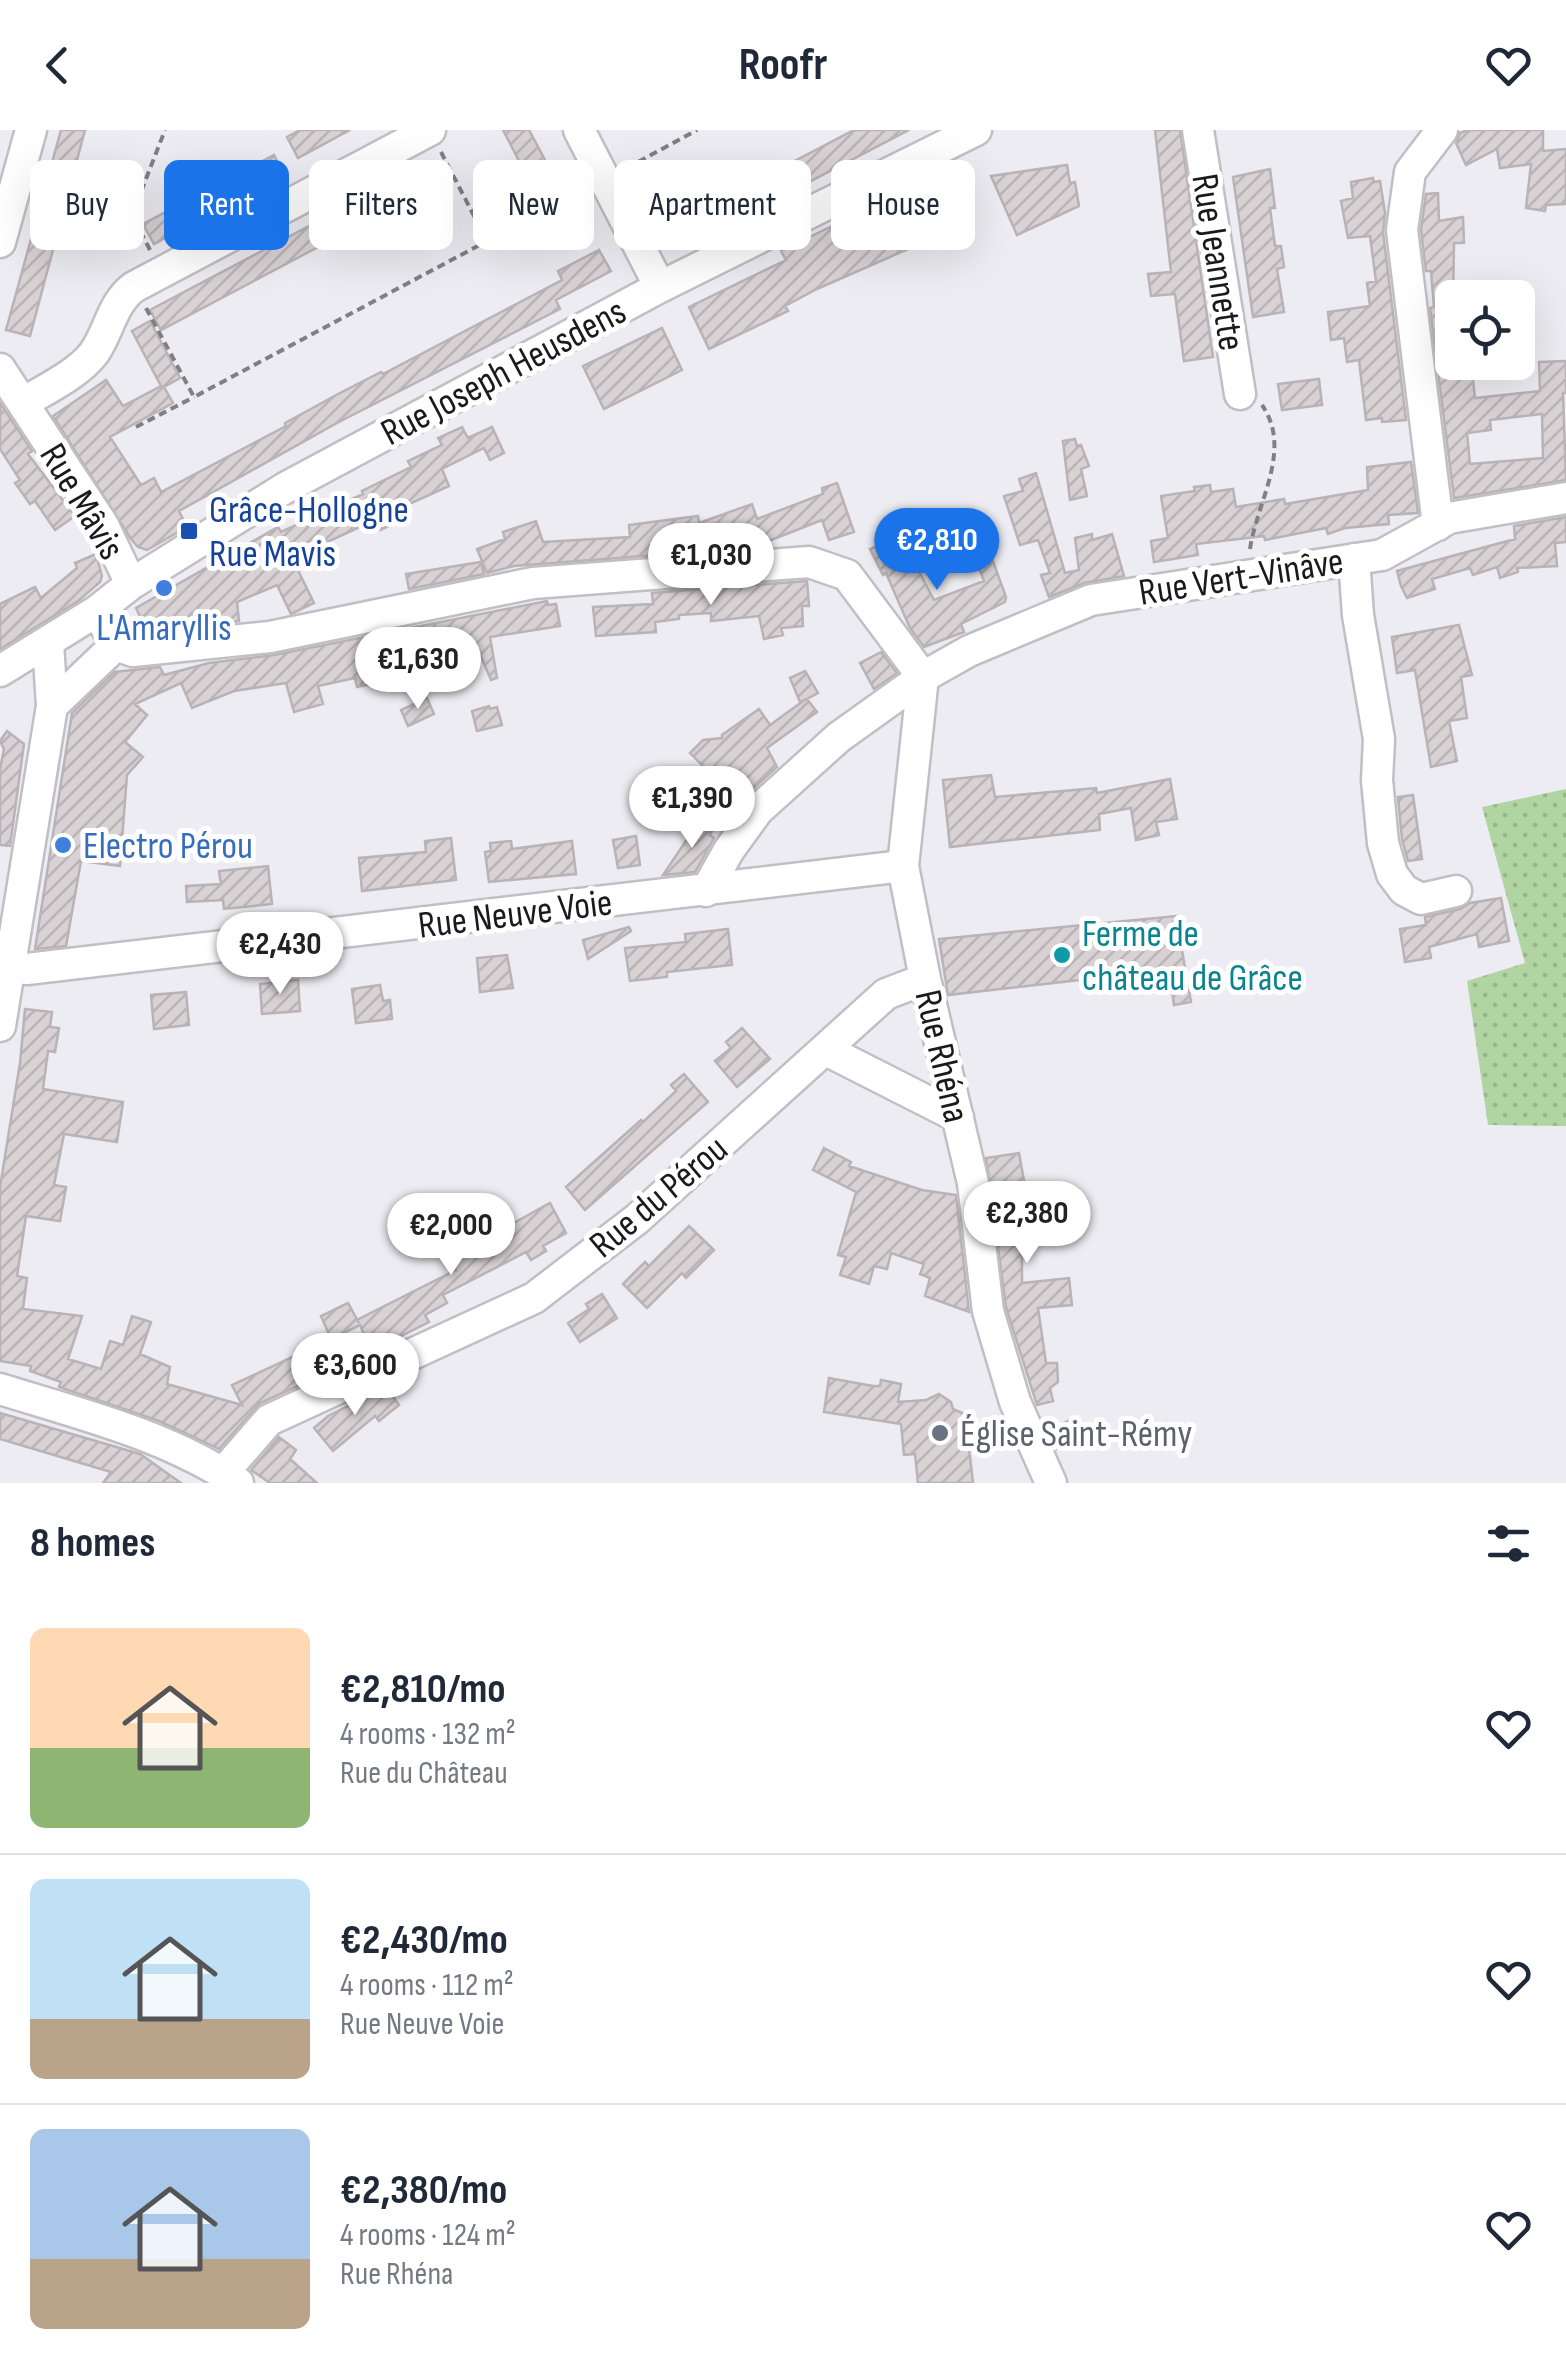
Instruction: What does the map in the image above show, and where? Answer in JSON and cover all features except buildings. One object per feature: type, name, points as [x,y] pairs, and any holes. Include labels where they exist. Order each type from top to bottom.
[{"type":"street","points":[[0,242],[31,130]]},
{"type":"street","points":[[24,403],[87,361],[122,298],[134,286],[430,130]]},
{"type":"street","points":[[578,130],[660,287]]},
{"type":"street","name":"Rue Joseph Heusdens","points":[[0,671],[285,488],[660,287],[976,130]]},
{"type":"street","name":"Rue Jeannette","points":[[1198,130],[1240,394]]},
{"type":"street","points":[[1438,525],[1402,230],[1410,172],[1442,130]]},
{"type":"street","name":"Rue Mâvis","points":[[0,369],[102,525],[131,584]]},
{"type":"street","name":"Rue Vert-Vinâve","points":[[706,892],[729,850],[758,810],[839,737],[969,651],[1090,600],[1382,555],[1449,518],[1566,498]]},
{"type":"street","points":[[1354,559],[1358,616],[1379,739],[1377,780],[1383,843],[1392,874],[1404,890],[1421,899],[1456,891]]},
{"type":"street","points":[[97,612],[116,645],[133,651],[270,637],[533,583],[809,562],[847,575],[923,678]]},
{"type":"street","points":[[0,1026],[52,706],[48,643]]},
{"type":"street","points":[[52,706],[116,645]]},
{"type":"street","name":"Rue Rhéna","points":[[923,678],[903,866],[973,1183],[988,1311],[1015,1402],[1051,1483]]},
{"type":"street","name":"Rue Neuve Voie","points":[[8,968],[28,969],[706,892],[903,866]]},
{"type":"street","name":"Rue du Pérou","points":[[230,1478],[268,1420],[534,1298],[637,1219],[886,994],[925,979]]},
{"type":"street","points":[[826,1050],[958,1118]]},
{"type":"street","points":[[0,1389],[131,1430],[230,1478]]},
{"type":"path","points":[[162,272],[132,215],[165,130]]},
{"type":"path","points":[[430,130],[473,214]]},
{"type":"path","points":[[594,184],[698,130]]},
{"type":"path","points":[[136,427],[473,249]]},
{"type":"path","points":[[134,286],[194,396]]},
{"type":"path","points":[[1240,394],[1252,396],[1265,407],[1275,432],[1273,470],[1260,502],[1247,573]]},
{"type":"green space","points":[[1566,789],[1566,1126],[1488,1125],[1467,981],[1525,963],[1482,807]]},
{"type":"place","name":"Grâce-Hollogne Rue Mavis","points":[[189,531]]},
{"type":"place","name":"L'Amaryllis","points":[[164,588]]},
{"type":"place","name":"Electro Pérou","points":[[63,845]]},
{"type":"place","name":"Ferme de château de Grâce","points":[[1062,955]]},
{"type":"place","name":"Église Saint-Rémy","points":[[940,1433]]}]
